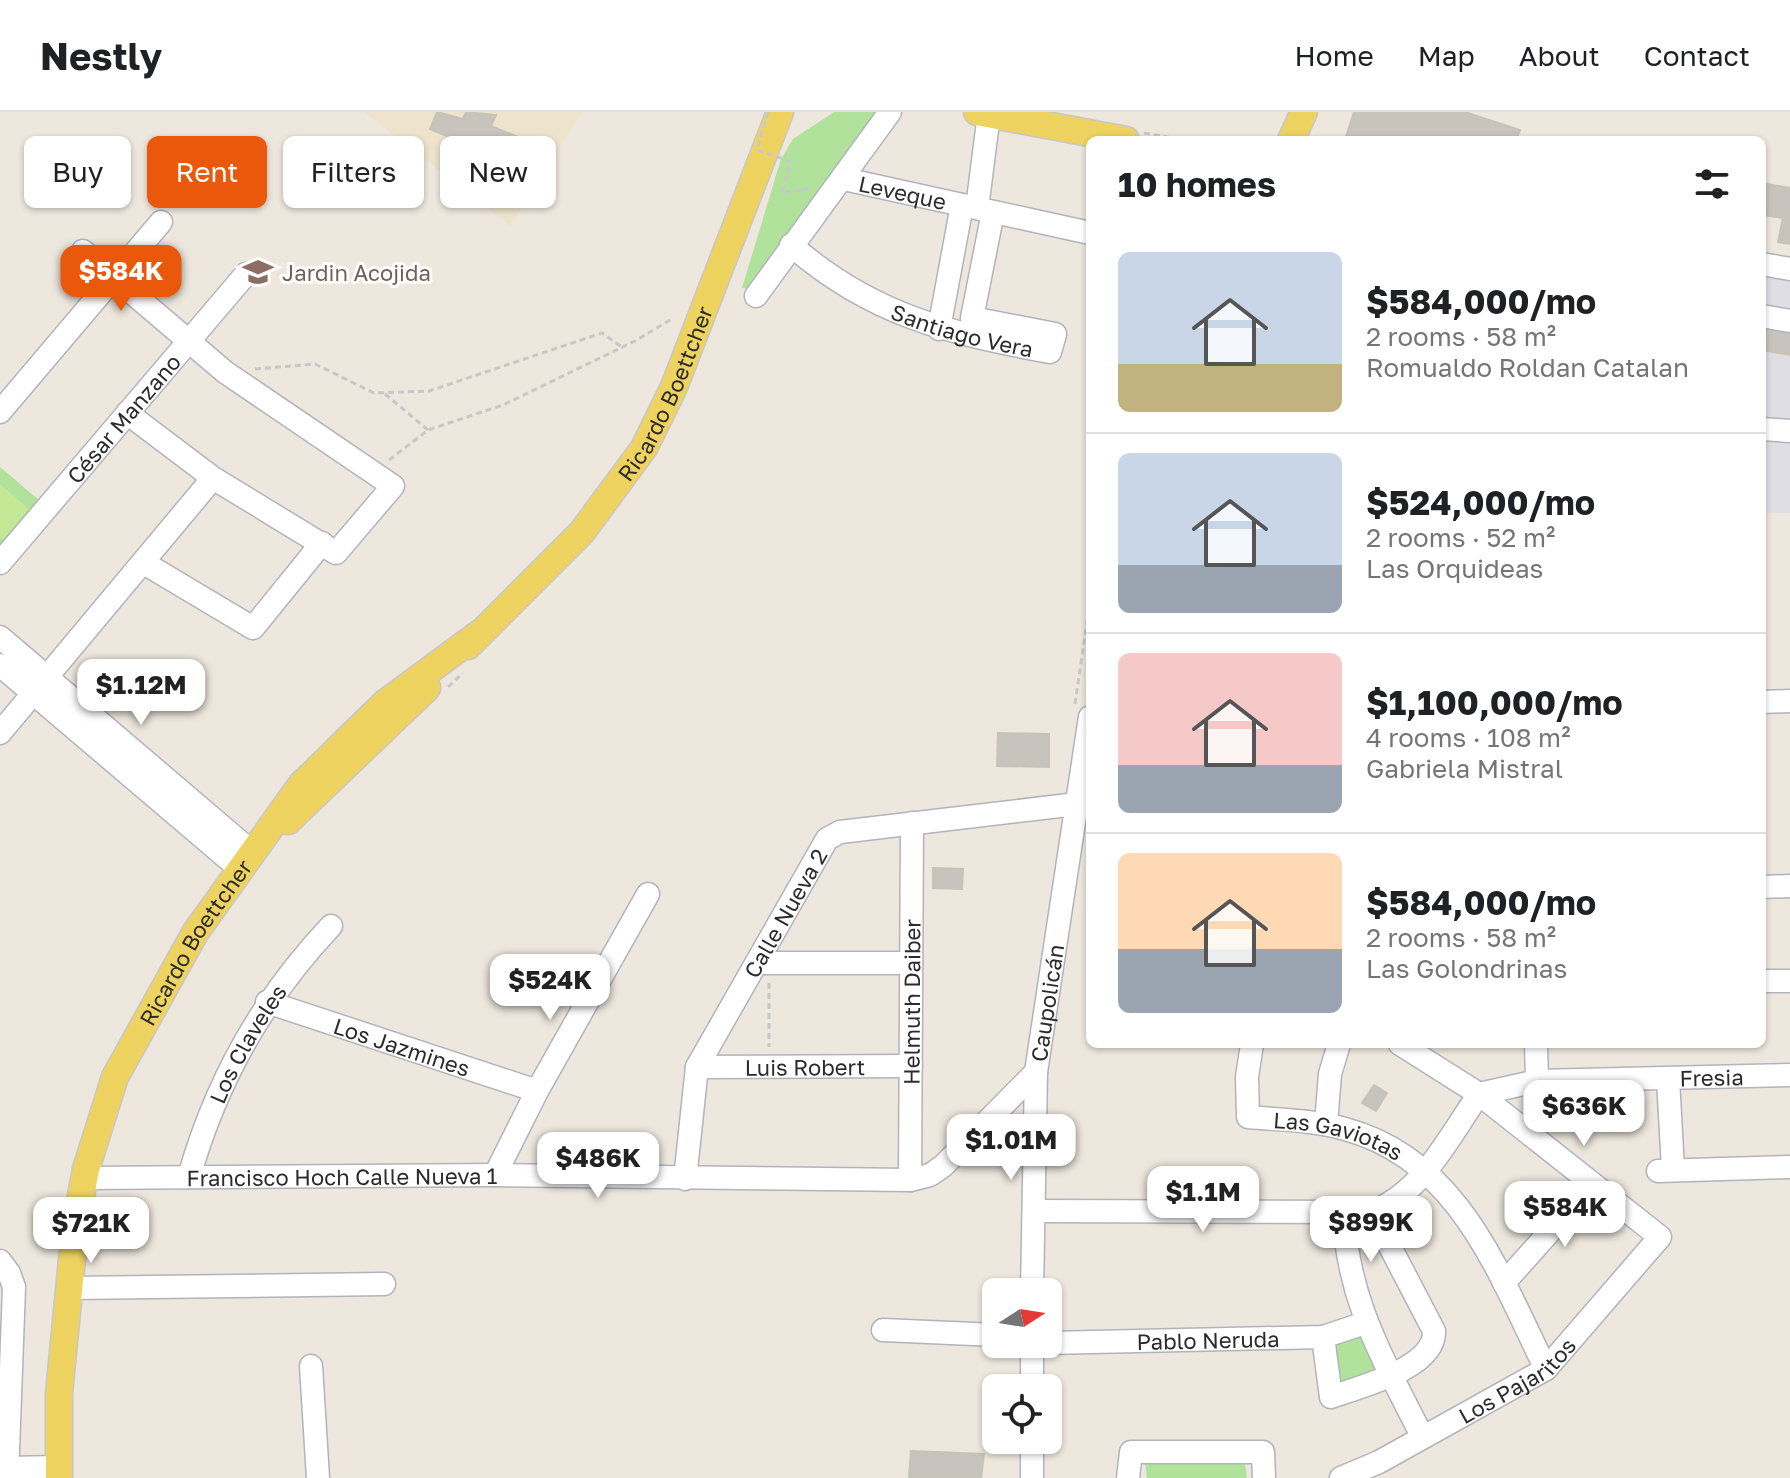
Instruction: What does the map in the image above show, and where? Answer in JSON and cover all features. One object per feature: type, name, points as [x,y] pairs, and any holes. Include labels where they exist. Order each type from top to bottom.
[{"type":"main road","name":"Ricardo Boettcher","points":[[59,1472],[59,1394],[75,1228],[93,1185],[140,1036],[189,944],[285,804],[318,766],[410,682],[480,633],[582,532],[644,448],[674,387],[780,112]]},
{"type":"main road","points":[[1293,136],[1304,112]]},
{"type":"main road","points":[[983,113],[1067,120],[1114,136]]},
{"type":"street","points":[[756,296],[890,112]]},
{"type":"street","name":"Leveque","points":[[972,318],[985,251],[977,208],[983,113]]},
{"type":"street","name":"Leveque","points":[[844,179],[1086,232]]},
{"type":"street","name":"Leveque","points":[[939,329],[955,246],[977,208]]},
{"type":"street","points":[[0,412],[161,222]]},
{"type":"street","name":"Santiago Vera","points":[[791,245],[854,292],[897,314],[939,329],[1050,352],[1055,334],[972,318]]},
{"type":"street","points":[[955,246],[985,251]]},
{"type":"street","points":[[83,251],[225,372],[393,486],[253,628],[144,563]]},
{"type":"street","points":[[1766,265],[1790,269]]},
{"type":"street","name":"César Manzano","points":[[0,563],[246,274]]},
{"type":"street","points":[[1766,317],[1790,321]]},
{"type":"street","points":[[127,413],[213,478],[329,548]]},
{"type":"street","points":[[1766,429],[1790,431]]},
{"type":"street","points":[[0,733],[213,478]]},
{"type":"street","points":[[0,637],[40,685],[246,861]]},
{"type":"street","points":[[0,665],[40,685]]},
{"type":"street","points":[[1766,702],[1790,701]]},
{"type":"street","name":"Caupolicán","points":[[1032,1278],[1036,1072],[1086,744]]},
{"type":"street","name":"Calle Nueva 2","points":[[685,1179],[697,1067],[763,963],[827,839],[840,832],[1077,804]]},
{"type":"street","name":"Helmuth Daiber","points":[[910,1180],[912,823]]},
{"type":"street","points":[[1766,887],[1790,886]]},
{"type":"street","points":[[495,1175],[537,1091],[648,894]]},
{"type":"street","name":"Los Claveles","points":[[189,1177],[220,1086],[267,1002],[331,926]]},
{"type":"street","points":[[763,963],[911,963]]},
{"type":"street","points":[[1766,981],[1790,981]]},
{"type":"street","name":"Los Jazmines","points":[[267,1002],[537,1091]]},
{"type":"street","name":"Las Gaviotas","points":[[1251,1048],[1247,1077],[1248,1117],[1326,1124],[1369,1137],[1426,1171],[1472,1222],[1546,1369]]},
{"type":"street","points":[[1326,1124],[1330,1074],[1338,1048]]},
{"type":"street","points":[[1406,1048],[1479,1094],[1592,1184],[1504,1283]]},
{"type":"street","points":[[1536,1048],[1537,1081]]},
{"type":"street","name":"Luis Robert","points":[[697,1067],[911,1066]]},
{"type":"street","name":"Francisco Hoch Calle Nueva 1","points":[[93,1185],[189,1177],[495,1175],[910,1180],[937,1171],[1036,1072]]},
{"type":"street","name":"Fresia","points":[[1479,1094],[1537,1081],[1790,1075]]},
{"type":"street","points":[[1668,1079],[1666,1170],[1790,1167]]},
{"type":"street","points":[[1034,1211],[1372,1212],[1400,1198],[1426,1171],[1479,1094]]},
{"type":"street","name":"Los Pajaritos","points":[[1341,1478],[1379,1462],[1546,1369],[1660,1237],[1592,1184]]},
{"type":"street","points":[[1344,1211],[1349,1270],[1365,1323],[1422,1436]]},
{"type":"street","points":[[1323,1337],[1331,1397],[1392,1376],[1428,1352],[1434,1331],[1372,1212]]},
{"type":"street","points":[[0,1261],[9,1273],[7,1473],[59,1472]]},
{"type":"street","points":[[70,1288],[384,1284]]},
{"type":"street","name":"Pablo Neruda","points":[[1062,1343],[1323,1337],[1365,1323]]},
{"type":"street","points":[[883,1330],[982,1334]]},
{"type":"street","points":[[311,1366],[318,1478]]},
{"type":"street","points":[[1128,1478],[1131,1452],[1263,1452],[1264,1478]]},
{"type":"street","points":[[1032,1454],[1032,1478]]},
{"type":"path","points":[[768,112],[757,150],[790,161],[782,193],[803,190]]},
{"type":"path","points":[[770,163],[776,149]]},
{"type":"path","points":[[372,474],[428,430],[481,415],[622,347],[670,320]]},
{"type":"path","points":[[225,372],[315,364],[374,393],[429,391],[602,333],[622,347]]},
{"type":"path","points":[[383,393],[428,430]]},
{"type":"path","points":[[445,689],[468,668]]},
{"type":"path","points":[[763,963],[769,1066]]},
{"type":"path","points":[[93,1185],[103,1201],[94,1254]]},
{"type":"shaded area","points":[[364,112],[582,112],[556,153],[556,136],[440,136],[440,171],[424,159],[424,136],[395,136]]},
{"type":"shaded area","points":[[487,208],[521,208],[510,226]]},
{"type":"shaded area","points":[[1766,276],[1790,280],[1790,513],[1766,513]]},
{"type":"green space","points":[[834,112],[882,112],[753,289],[742,288],[781,159],[793,139]]},
{"type":"green space","points":[[0,467],[40,501],[0,548]]},
{"type":"green space","points":[[0,484],[29,509],[3,540],[0,537]]},
{"type":"green space","points":[[1360,1330],[1382,1377],[1334,1392],[1329,1340]]},
{"type":"green space","points":[[1145,1462],[1245,1463],[1247,1478],[1147,1478]]},
{"type":"building","points":[[437,112],[463,119],[466,112],[496,115],[491,126],[516,136],[447,136],[430,129]]},
{"type":"building","points":[[1354,112],[1465,112],[1520,130],[1518,136],[1346,136]]},
{"type":"building","points":[[1766,184],[1790,188],[1790,244],[1778,242],[1783,218],[1766,216]]},
{"type":"building","points":[[1766,327],[1790,331],[1790,355],[1766,351]]},
{"type":"building","points":[[998,733],[1049,734],[1049,767],[997,766]]},
{"type":"building","points":[[933,868],[963,869],[962,889],[933,888]]},
{"type":"building","points":[[1374,1085],[1387,1093],[1376,1111],[1362,1103]]},
{"type":"building","points":[[911,1451],[984,1454],[981,1478],[909,1478]]},
{"type":"place","name":"Jardin Acojida","points":[[258,272]]}]
